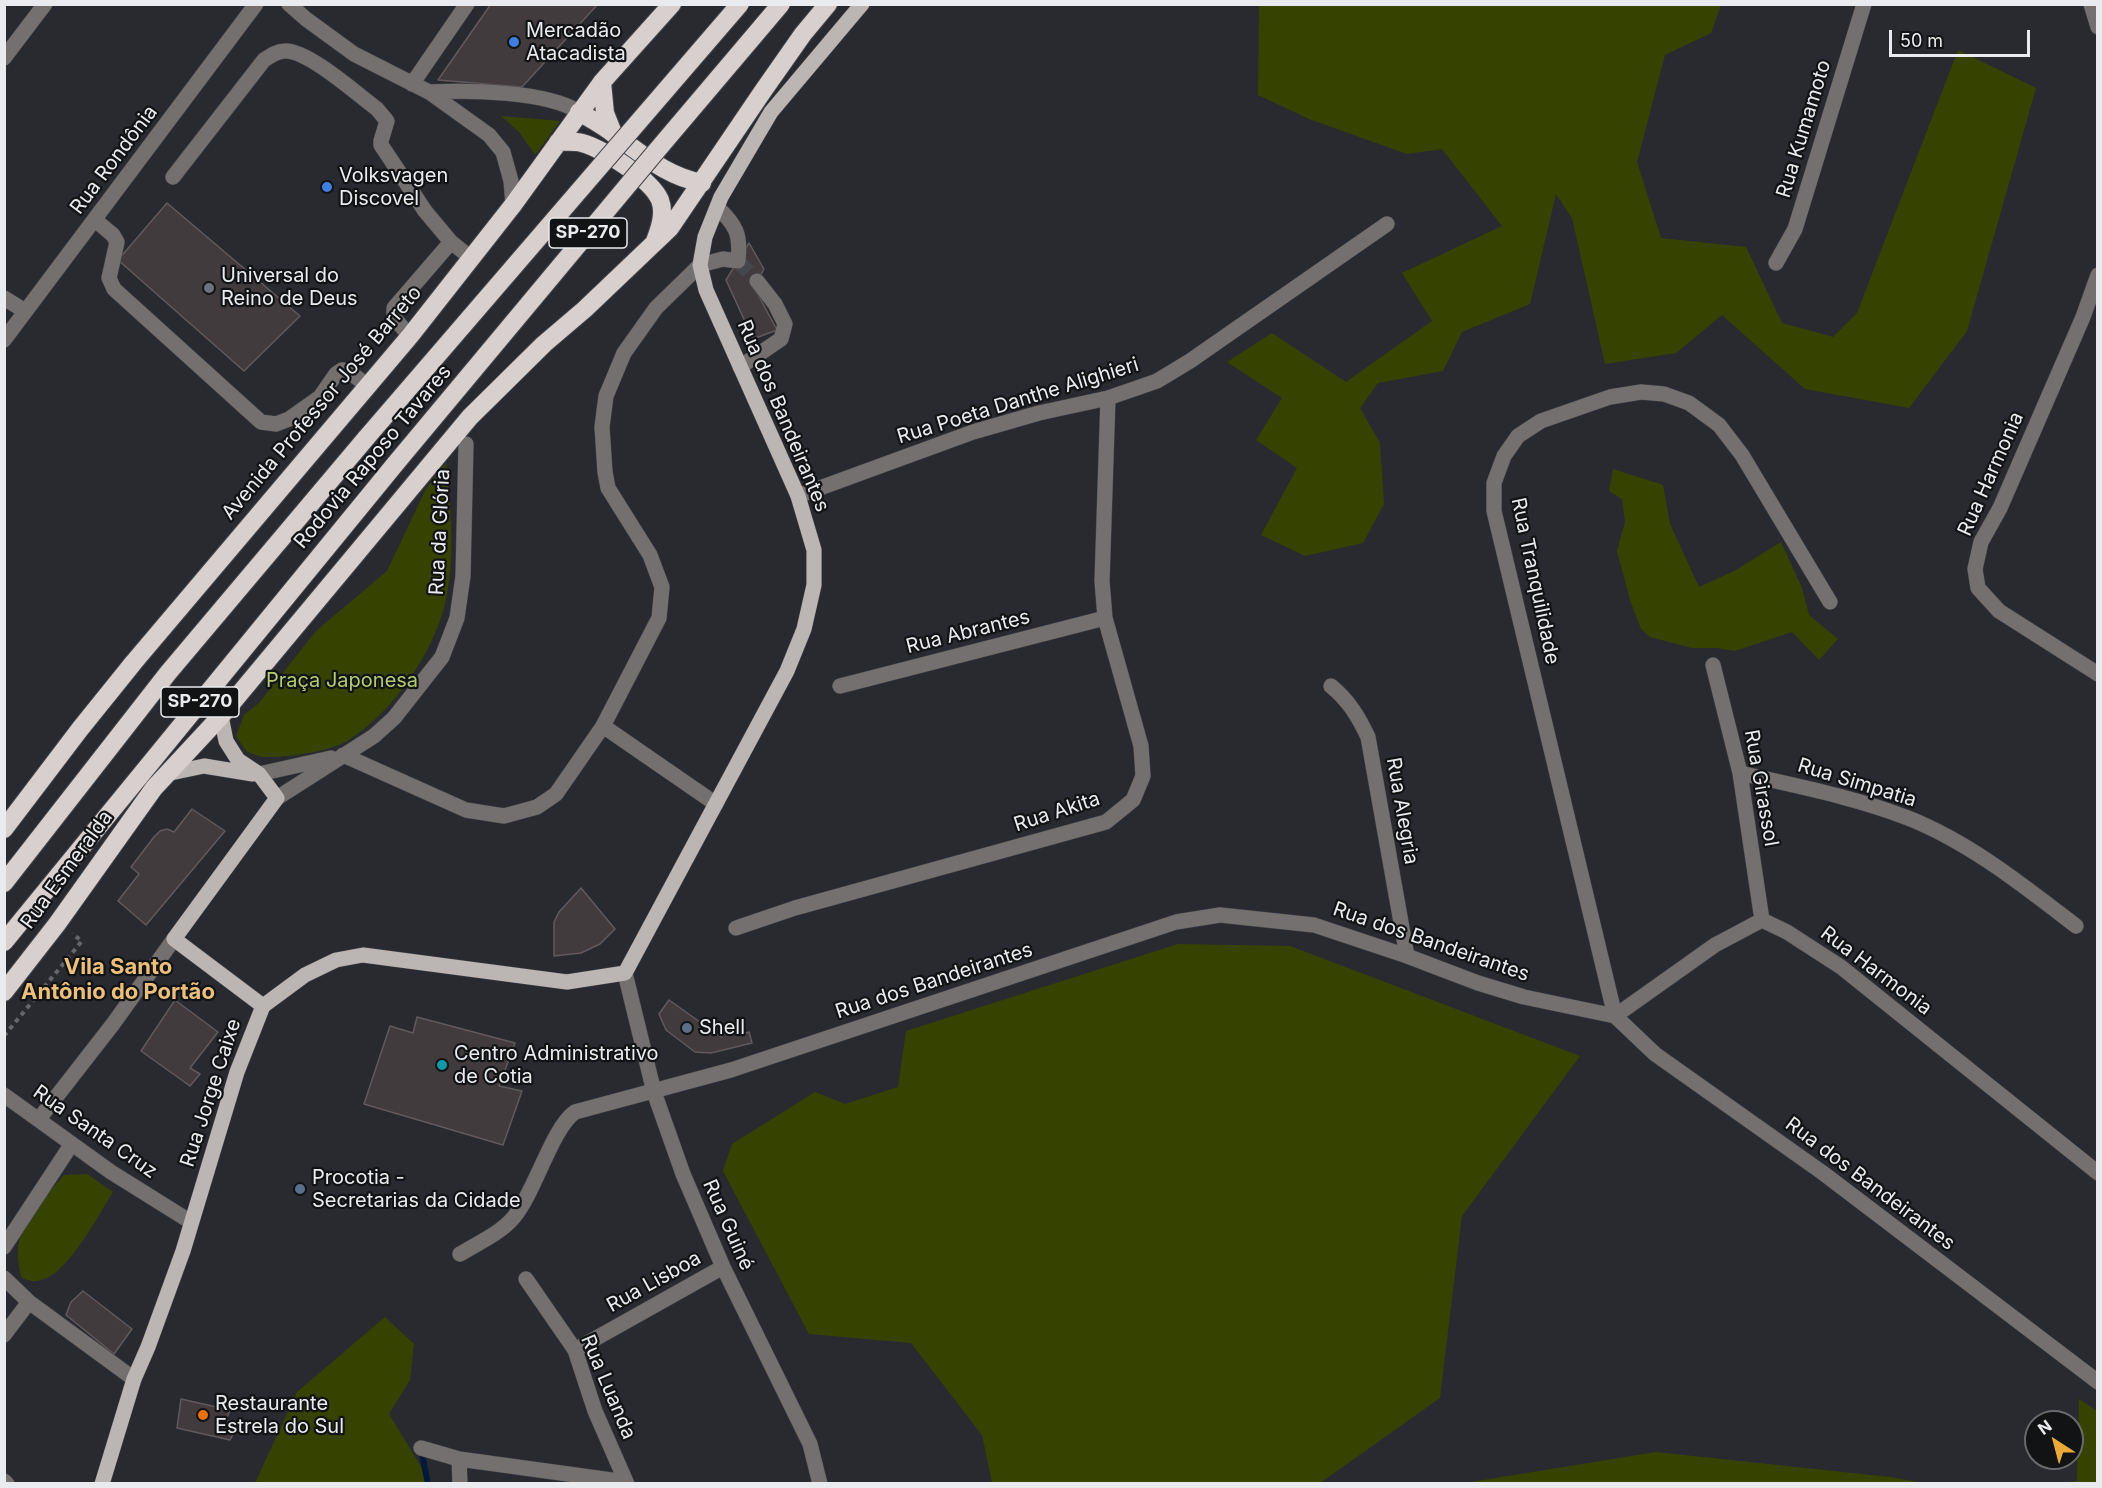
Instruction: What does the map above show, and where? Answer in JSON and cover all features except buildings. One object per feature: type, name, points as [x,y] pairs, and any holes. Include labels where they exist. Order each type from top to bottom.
[{"type":"highway","name":"Avenida Professor José Barreto","points":[[4,829],[134,662],[410,336],[513,205],[602,82],[672,4]]},
{"type":"highway","name":"Rodovia Raposo Tavares","points":[[4,883],[168,673],[740,4]]},
{"type":"highway","name":"Rodovia Raposo Tavares","points":[[4,942],[396,463],[782,4]]},
{"type":"highway","points":[[166,774],[221,716],[470,417],[544,344],[585,309],[670,228],[803,34],[828,4]]},
{"type":"highway","points":[[602,82],[605,113],[613,133]]},
{"type":"highway","points":[[579,112],[613,133],[665,171],[702,183]]},
{"type":"highway","points":[[558,142],[579,142],[589,146],[630,168],[653,188],[660,200],[662,212],[653,246]]},
{"type":"highway","name":"Rua Esmeralda","points":[[4,992],[57,924],[166,774]]},
{"type":"main road","points":[[700,265],[705,237],[717,207],[749,146],[771,112],[862,4]]},
{"type":"main road","name":"Rua dos Bandeirantes","points":[[625,973],[787,671],[804,629],[814,585],[814,550],[798,496],[706,290],[700,265]]},
{"type":"main road","points":[[221,716],[226,741],[238,760],[259,774],[277,798],[174,939],[263,1006]]},
{"type":"main road","points":[[166,774],[204,766],[259,774]]},
{"type":"main road","name":"Rua Jorge Caixe","points":[[102,1484],[134,1379],[148,1347],[191,1222],[237,1072],[263,1006],[305,975],[336,960],[363,955],[567,982],[625,973]]},
{"type":"street","points":[[4,58],[45,4]]},
{"type":"street","name":"Rua Rondônia","points":[[4,339],[256,4]]},
{"type":"street","points":[[289,4],[354,54],[429,92],[489,135],[504,152],[511,181],[513,205]]},
{"type":"street","points":[[412,84],[467,4]]},
{"type":"street","name":"Rua Kumamoto","points":[[1776,263],[1795,229],[1864,4]]},
{"type":"street","points":[[2091,4],[2097,27]]},
{"type":"street","points":[[173,177],[264,60],[275,53],[286,51],[304,56],[377,109],[387,121],[381,146],[425,211],[451,242],[471,258]]},
{"type":"street","points":[[429,92],[502,94],[549,99],[579,112]]},
{"type":"street","points":[[259,774],[342,755],[466,810],[504,816],[537,807],[556,794],[603,726],[659,618],[662,587],[650,555],[608,488],[602,427],[606,396],[624,353],[656,308],[700,265],[723,260],[738,261],[740,245],[738,232],[717,207]]},
{"type":"street","points":[[94,220],[113,235],[117,242],[109,278],[114,290],[261,422],[276,424],[289,419],[320,397],[336,374],[342,370],[348,371],[368,386]]},
{"type":"street","name":"Rua Poeta Danthe Alighieri","points":[[798,496],[973,432],[1039,413],[1108,398],[1157,381],[1190,361],[1387,224]]},
{"type":"street","points":[[410,336],[394,318],[394,308],[451,242]]},
{"type":"street","name":"Rua Harmonia","points":[[2097,275],[2083,317],[2005,497],[1981,542],[1975,569],[1978,588],[1999,611],[2097,674]]},
{"type":"street","points":[[740,367],[781,339],[785,324],[775,304],[757,281]]},
{"type":"street","points":[[4,298],[25,311]]},
{"type":"street","name":"Rua Tranquilidade","points":[[1615,1016],[1494,511],[1494,483],[1504,456],[1518,435],[1541,421],[1610,398],[1641,392],[1664,393],[1689,403],[1719,425],[1742,455],[1830,602]]},
{"type":"street","name":"Rua Akita","points":[[736,928],[795,908],[1106,822],[1133,800],[1143,776],[1141,746],[1105,618],[1102,581],[1108,398]]},
{"type":"street","name":"Rua da Glória","points":[[277,798],[374,736],[394,718],[442,657],[457,618],[463,576],[466,444]]},
{"type":"street","name":"Rua Abrantes","points":[[840,686],[1105,618]]},
{"type":"street","name":"Rua Girassol","points":[[1713,665],[1740,773],[1762,920]]},
{"type":"street","name":"Rua Alegria","points":[[1331,686],[1344,696],[1357,712],[1368,737],[1407,956]]},
{"type":"street","points":[[603,726],[716,804]]},
{"type":"street","name":"Rua Simpatia","points":[[1740,773],[1846,798],[1909,818],[1969,849],[2076,926]]},
{"type":"street","name":"Rua dos Bandeirantes","points":[[460,1254],[490,1237],[513,1219],[524,1203],[563,1125],[575,1112],[742,1066],[1176,922],[1220,915],[1314,925],[1524,997],[1615,1016],[1655,1054],[1823,1173],[2097,1382]]},
{"type":"street","points":[[1615,1016],[1715,945],[1762,920]]},
{"type":"street","name":"Rua Harmonia","points":[[1762,920],[1787,932],[1840,967],[2097,1173]]},
{"type":"street","points":[[39,1119],[114,1024],[174,939]]},
{"type":"street","name":"Rua Guiné","points":[[625,973],[654,1092],[683,1174],[723,1267],[810,1444],[820,1484]]},
{"type":"street","name":"Rua Santa Cruz","points":[[4,1095],[71,1145],[191,1222]]},
{"type":"street","points":[[4,1247],[71,1145]]},
{"type":"street","name":"Rua Lisboa","points":[[575,1350],[723,1267]]},
{"type":"street","points":[[4,1278],[29,1302],[134,1379]]},
{"type":"street","name":"Rua Luanda","points":[[526,1279],[575,1350],[595,1411],[627,1483]]},
{"type":"street","points":[[4,1335],[29,1302]]},
{"type":"street","points":[[421,1448],[459,1459],[627,1483]]},
{"type":"street","points":[[459,1459],[460,1484]]},
{"type":"path","points":[[4,1036],[82,941],[57,924]]},
{"type":"green space","points":[[1259,5],[1721,5],[1711,33],[1665,55],[1637,162],[1661,238],[1746,247],[1782,323],[1833,337],[1857,313],[1958,50],[2036,88],[1967,331],[1909,408],[1805,389],[1722,315],[1676,353],[1605,364],[1572,218],[1556,194],[1530,304],[1462,332],[1443,371],[1378,383],[1360,408],[1380,443],[1384,504],[1363,543],[1305,556],[1261,535],[1297,468],[1256,440],[1282,398],[1227,362],[1272,333],[1346,382],[1432,321],[1402,273],[1502,226],[1442,149],[1407,154],[1309,119],[1258,95]]},
{"type":"green space","points":[[501,116],[560,121],[535,155],[519,132]]},
{"type":"green space","name":"Praça Japonesa","points":[[446,463],[451,531],[449,582],[446,599],[432,639],[410,679],[396,697],[364,729],[339,745],[306,754],[282,756],[263,757],[246,751],[236,736],[244,715],[259,703],[316,631],[387,571],[426,489]]},
{"type":"green space","points":[[1613,469],[1663,485],[1670,524],[1699,587],[1736,570],[1781,542],[1802,588],[1809,615],[1838,639],[1819,660],[1792,632],[1735,651],[1692,648],[1650,637],[1641,629],[1630,600],[1617,551],[1625,522],[1622,499],[1609,491]]},
{"type":"green space","points":[[1178,944],[1290,946],[1580,1056],[1462,1216],[1440,1398],[1320,1483],[992,1483],[982,1435],[911,1343],[809,1334],[723,1171],[732,1144],[815,1092],[845,1104],[898,1087],[906,1031]]},
{"type":"green space","points":[[87,1174],[113,1192],[90,1230],[59,1270],[47,1278],[36,1281],[22,1278],[18,1246],[26,1221],[64,1175]]},
{"type":"green space","points":[[385,1317],[414,1344],[410,1380],[389,1414],[431,1483],[255,1483],[297,1392]]},
{"type":"green space","points":[[2079,1399],[2097,1411],[2097,1483],[2057,1483],[2077,1481],[2077,1470],[2084,1470],[2084,1410],[2079,1410]]},
{"type":"green space","points":[[1656,1452],[1890,1477],[1924,1483],[1465,1483]]},
{"type":"waterway","points":[[421,1449],[428,1484]]},
{"type":"tunnel","points":[[738,261],[757,281]]},
{"type":"place","name":"Mercadão Atacadista","points":[[514,42]]},
{"type":"place","name":"Volksvagen Discovel","points":[[327,187]]},
{"type":"place","name":"Universal do Reino de Deus","points":[[209,288]]},
{"type":"place","name":"Shell","points":[[687,1028]]},
{"type":"place","name":"Centro Administrativo de Cotia","points":[[442,1065]]},
{"type":"place","name":"Procotia - Secretarias da Cidade","points":[[300,1189]]},
{"type":"place","name":"Restaurante Estrela do Sul","points":[[203,1415]]},
{"type":"district","name":"Vila Santo Antônio do Portão","points":[[118,980]]}]
